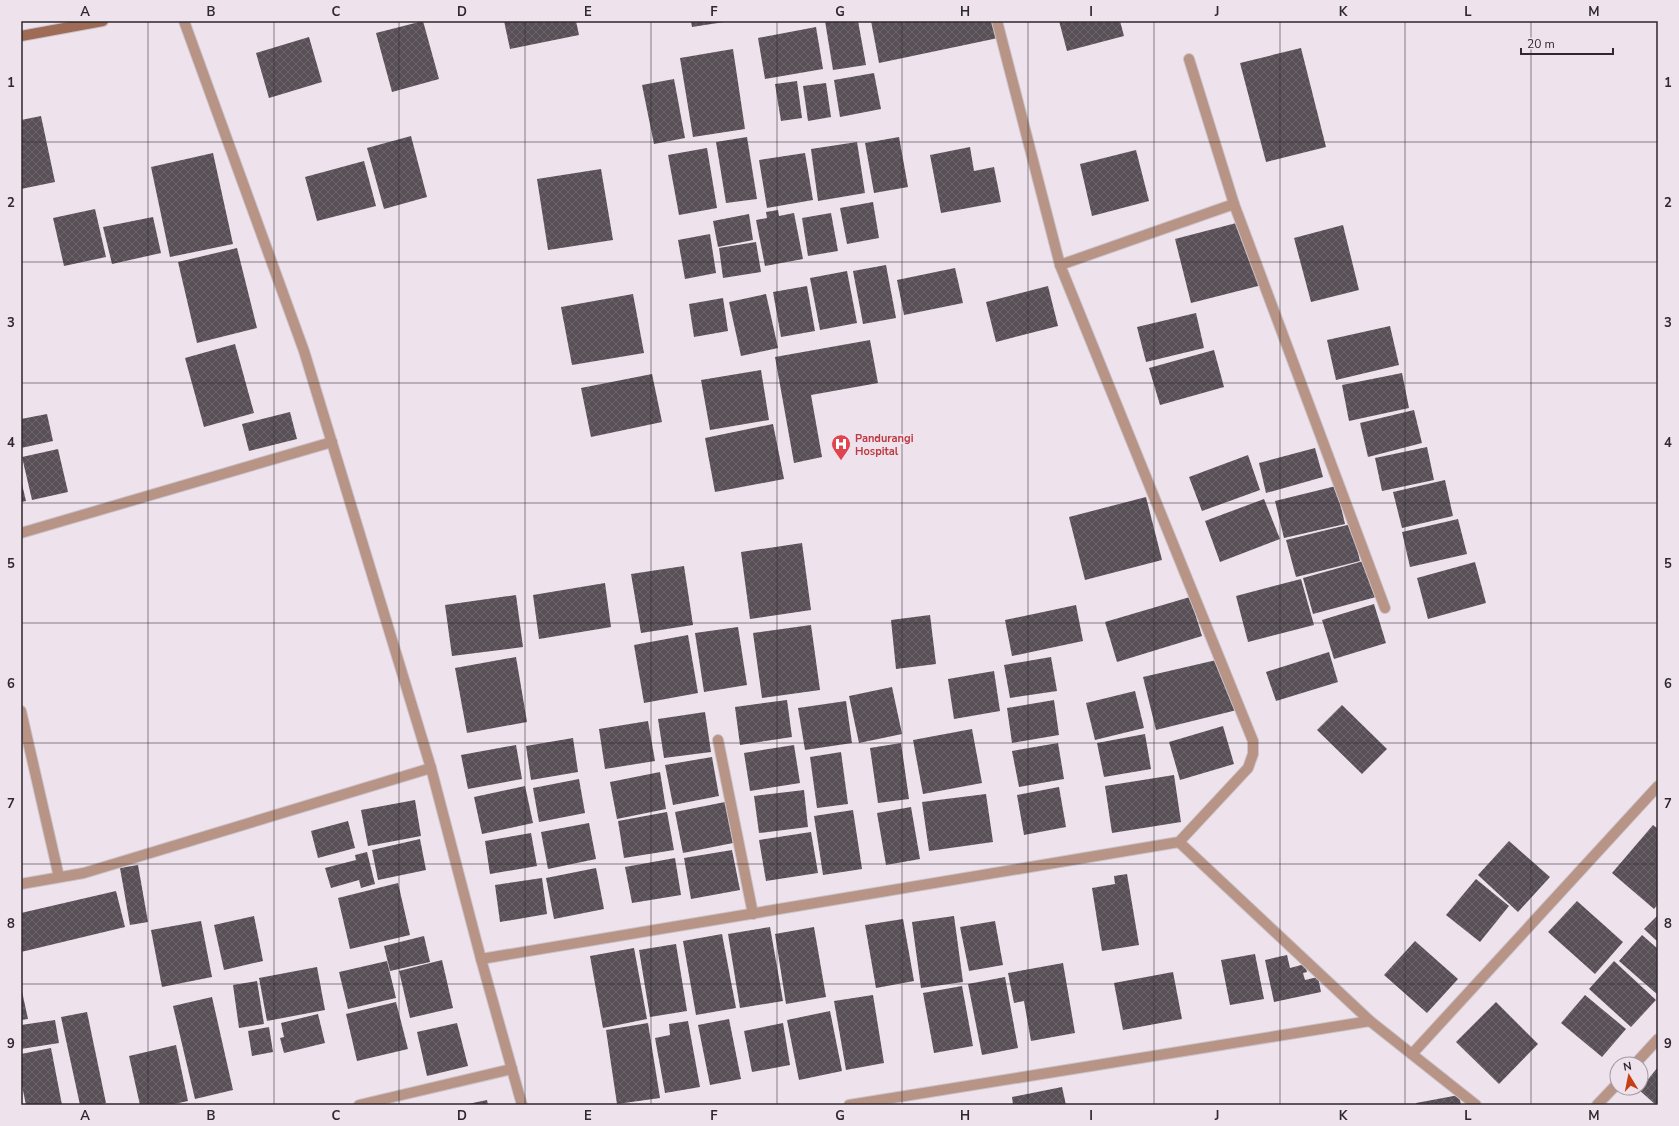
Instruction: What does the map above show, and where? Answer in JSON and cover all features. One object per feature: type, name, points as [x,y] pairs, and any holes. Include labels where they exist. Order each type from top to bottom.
[{"type":"main road","points":[[21,36],[103,21]]},
{"type":"street","points":[[184,21],[304,351],[431,768],[480,959],[522,1105]]},
{"type":"street","points":[[480,959],[1179,842],[1248,768],[1253,754],[1253,741],[1060,265],[997,21]]},
{"type":"street","points":[[1189,59],[1234,204],[1385,608]]},
{"type":"street","points":[[1060,265],[1234,204]]},
{"type":"street","points":[[21,533],[332,442]]},
{"type":"street","points":[[21,711],[59,877]]},
{"type":"street","points":[[718,740],[753,914]]},
{"type":"street","points":[[21,884],[84,873],[431,768]]},
{"type":"street","points":[[1412,1054],[1658,786]]},
{"type":"street","points":[[1179,842],[1370,1021],[1476,1105]]},
{"type":"street","points":[[849,1105],[1370,1021]]},
{"type":"street","points":[[1642,1056],[1658,1039]]},
{"type":"street","points":[[359,1105],[512,1069]]},
{"type":"street","points":[[1597,1105],[1609,1092]]},
{"type":"building","points":[[423,21],[439,79],[392,92],[376,33]]},
{"type":"building","points":[[504,21],[576,21],[579,35],[510,49]]},
{"type":"building","points":[[691,21],[724,21],[724,22],[692,27]]},
{"type":"building","points":[[825,21],[858,21],[866,65],[833,70]]},
{"type":"building","points":[[871,21],[995,21],[998,38],[879,63]]},
{"type":"building","points":[[1059,21],[1120,21],[1124,36],[1067,51]]},
{"type":"building","points":[[816,27],[823,69],[765,79],[758,38]]},
{"type":"building","points":[[309,37],[322,82],[269,98],[256,53]]},
{"type":"building","points":[[1301,48],[1326,147],[1266,162],[1240,63]]},
{"type":"building","points":[[733,49],[745,129],[693,137],[680,58]]},
{"type":"building","points":[[874,73],[881,109],[840,117],[834,80]]},
{"type":"building","points":[[674,79],[685,138],[654,144],[642,85]]},
{"type":"building","points":[[797,81],[802,118],[781,121],[775,84]]},
{"type":"building","points":[[826,83],[831,117],[808,121],[803,86]]},
{"type":"building","points":[[41,116],[55,182],[21,189],[21,120]]},
{"type":"building","points":[[411,136],[427,197],[384,209],[367,148]]},
{"type":"building","points":[[747,137],[757,199],[726,203],[716,142]]},
{"type":"building","points":[[899,137],[908,187],[874,193],[865,143]]},
{"type":"building","points":[[857,142],[865,193],[818,201],[811,149]]},
{"type":"building","points":[[970,147],[974,171],[994,167],[1001,202],[941,213],[930,155]]},
{"type":"building","points":[[707,148],[717,208],[679,215],[668,155]]},
{"type":"building","points":[[1136,150],[1149,201],[1092,216],[1080,164]]},
{"type":"building","points":[[213,153],[233,244],[170,257],[151,167]]},
{"type":"building","points":[[805,153],[813,200],[767,208],[759,160]]},
{"type":"building","points":[[364,161],[376,206],[317,221],[305,177]]},
{"type":"building","points":[[601,169],[613,240],[548,250],[537,179]]},
{"type":"building","points":[[873,202],[879,238],[847,244],[840,208]]},
{"type":"building","points":[[95,209],[106,257],[64,266],[53,218]]},
{"type":"building","points":[[778,210],[779,216],[794,213],[803,259],[765,266],[756,220],[767,218],[766,212]]},
{"type":"building","points":[[831,213],[838,251],[808,256],[802,218]]},
{"type":"building","points":[[749,214],[753,240],[718,247],[713,221]]},
{"type":"building","points":[[153,217],[161,253],[112,264],[103,227]]},
{"type":"building","points":[[1244,221],[1262,285],[1191,303],[1175,239]]},
{"type":"building","points":[[1343,225],[1359,290],[1311,302],[1294,238]]},
{"type":"building","points":[[710,234],[716,273],[685,279],[678,240]]},
{"type":"building","points":[[756,242],[761,272],[723,278],[719,248]]},
{"type":"building","points":[[237,248],[257,328],[197,343],[178,262]]},
{"type":"building","points":[[886,265],[896,318],[863,324],[853,271]]},
{"type":"building","points":[[955,268],[963,303],[904,315],[897,280]]},
{"type":"building","points":[[847,271],[857,323],[820,330],[810,278]]},
{"type":"building","points":[[807,286],[815,331],[781,337],[773,292]]},
{"type":"building","points":[[1048,286],[1058,326],[996,342],[986,302]]},
{"type":"building","points":[[633,294],[644,353],[572,365],[561,307]]},
{"type":"building","points":[[766,294],[778,348],[741,356],[729,302]]},
{"type":"building","points":[[723,298],[728,331],[694,337],[689,304]]},
{"type":"building","points":[[1196,313],[1204,348],[1146,362],[1137,327]]},
{"type":"building","points":[[1390,326],[1399,365],[1336,380],[1327,340]]},
{"type":"building","points":[[870,340],[878,383],[811,395],[822,457],[794,463],[775,357]]},
{"type":"building","points":[[235,344],[254,413],[204,427],[185,358]]},
{"type":"building","points":[[1214,350],[1224,387],[1160,405],[1149,368]]},
{"type":"building","points":[[761,370],[769,420],[710,430],[701,380]]},
{"type":"building","points":[[1402,373],[1409,408],[1349,421],[1342,385]]},
{"type":"building","points":[[652,374],[662,422],[591,437],[581,388]]},
{"type":"building","points":[[1414,410],[1422,443],[1368,457],[1360,423]]},
{"type":"building","points":[[290,412],[297,439],[249,451],[242,424]]},
{"type":"building","points":[[47,414],[53,441],[21,448],[21,419]]},
{"type":"building","points":[[773,424],[784,479],[715,492],[705,438]]},
{"type":"building","points":[[1427,447],[1434,480],[1382,491],[1375,458]]},
{"type":"building","points":[[1315,448],[1323,477],[1266,493],[1259,463]]},
{"type":"building","points":[[58,449],[68,492],[32,500],[22,457]]},
{"type":"building","points":[[1248,455],[1260,490],[1202,511],[1189,477]]},
{"type":"building","points":[[21,480],[26,501],[21,502]]},
{"type":"building","points":[[1445,480],[1453,516],[1402,528],[1393,492]]},
{"type":"building","points":[[1336,486],[1345,524],[1284,538],[1275,501]]},
{"type":"building","points":[[1146,497],[1162,560],[1085,580],[1069,517]]},
{"type":"building","points":[[1264,499],[1280,539],[1220,562],[1205,521]]},
{"type":"building","points":[[1458,519],[1467,554],[1410,567],[1402,532]]},
{"type":"building","points":[[1351,524],[1360,561],[1296,577],[1286,540]]},
{"type":"building","points":[[802,543],[811,610],[750,619],[741,552]]},
{"type":"building","points":[[1367,560],[1376,597],[1313,614],[1303,578]]},
{"type":"building","points":[[1475,562],[1486,603],[1428,619],[1417,578]]},
{"type":"building","points":[[684,566],[693,625],[641,633],[631,574]]},
{"type":"building","points":[[1301,579],[1314,625],[1248,642],[1236,596]]},
{"type":"building","points":[[605,583],[611,627],[539,639],[533,595]]},
{"type":"building","points":[[516,595],[523,647],[452,656],[445,605]]},
{"type":"building","points":[[1190,597],[1202,636],[1117,662],[1105,622]]},
{"type":"building","points":[[1374,604],[1386,643],[1334,659],[1322,620]]},
{"type":"building","points":[[1076,605],[1083,641],[1012,656],[1005,620]]},
{"type":"building","points":[[930,615],[936,664],[896,669],[891,620]]},
{"type":"building","points":[[811,625],[820,690],[762,698],[753,633]]},
{"type":"building","points":[[738,627],[747,685],[704,692],[695,633]]},
{"type":"building","points":[[688,635],[698,693],[644,703],[634,645]]},
{"type":"building","points":[[1329,652],[1338,682],[1276,701],[1266,672]]},
{"type":"building","points":[[516,657],[527,722],[467,733],[455,668]]},
{"type":"building","points":[[1051,657],[1057,691],[1010,698],[1004,665]]},
{"type":"building","points":[[1225,658],[1237,710],[1156,730],[1143,677]]},
{"type":"building","points":[[994,671],[1000,711],[954,719],[948,679]]},
{"type":"building","points":[[892,687],[902,734],[859,743],[849,696]]},
{"type":"building","points":[[1135,691],[1144,728],[1095,740],[1086,703]]},
{"type":"building","points":[[787,700],[792,737],[740,745],[735,707]]},
{"type":"building","points":[[1054,700],[1059,735],[1012,743],[1007,708]]},
{"type":"building","points":[[846,701],[852,743],[805,750],[798,708]]},
{"type":"building","points":[[1342,705],[1387,749],[1362,774],[1317,730]]},
{"type":"building","points":[[705,712],[711,752],[664,758],[658,719]]},
{"type":"building","points":[[648,721],[655,761],[605,769],[599,729]]},
{"type":"building","points":[[1223,726],[1234,764],[1180,780],[1169,742]]},
{"type":"building","points":[[972,729],[982,783],[923,794],[913,740]]},
{"type":"building","points":[[1145,734],[1151,769],[1104,777],[1097,743]]},
{"type":"building","points":[[573,738],[578,772],[531,780],[526,746]]},
{"type":"building","points":[[901,743],[909,799],[878,803],[870,748]]},
{"type":"building","points":[[1058,743],[1064,779],[1019,787],[1012,751]]},
{"type":"building","points":[[516,745],[522,779],[468,789],[461,755]]},
{"type":"building","points":[[794,745],[800,783],[750,791],[744,753]]},
{"type":"building","points":[[841,752],[848,804],[817,808],[810,757]]},
{"type":"building","points":[[712,757],[719,796],[673,805],[665,765]]},
{"type":"building","points":[[660,772],[666,809],[617,819],[610,782]]},
{"type":"building","points":[[1174,775],[1181,822],[1112,833],[1105,786]]},
{"type":"building","points":[[579,779],[585,813],[539,822],[533,788]]},
{"type":"building","points":[[525,786],[533,823],[482,834],[474,797]]},
{"type":"building","points":[[1059,787],[1066,827],[1024,835],[1017,795]]},
{"type":"building","points":[[804,790],[808,827],[759,833],[754,796]]},
{"type":"building","points":[[986,794],[993,842],[929,851],[922,802]]},
{"type":"building","points":[[415,800],[421,836],[368,846],[361,810]]},
{"type":"building","points":[[725,802],[733,843],[683,853],[675,812]]},
{"type":"building","points":[[911,807],[920,859],[886,865],[877,813]]},
{"type":"building","points":[[853,810],[862,869],[823,875],[814,816]]},
{"type":"building","points":[[667,812],[674,850],[624,858],[618,821]]},
{"type":"building","points":[[348,821],[355,848],[318,858],[311,831]]},
{"type":"building","points":[[589,823],[596,859],[548,869],[541,832]]},
{"type":"building","points":[[1653,825],[1658,829],[1658,904],[1654,909],[1612,873]]},
{"type":"building","points":[[811,832],[818,873],[766,881],[759,840]]},
{"type":"building","points":[[531,833],[537,866],[490,874],[485,841]]},
{"type":"building","points":[[420,839],[426,870],[378,880],[372,850]]},
{"type":"building","points":[[1509,841],[1550,877],[1518,912],[1478,875]]},
{"type":"building","points":[[732,850],[740,890],[691,899],[684,858]]},
{"type":"building","points":[[367,852],[375,884],[361,888],[359,880],[331,888],[325,868],[356,860],[355,855]]},
{"type":"building","points":[[675,858],[681,895],[632,903],[625,867]]},
{"type":"building","points":[[138,865],[148,922],[130,925],[120,868]]},
{"type":"building","points":[[596,868],[604,909],[554,919],[546,878]]},
{"type":"building","points":[[1127,874],[1139,945],[1102,951],[1092,888],[1115,884],[1114,876]]},
{"type":"building","points":[[542,878],[547,914],[500,922],[495,885]]},
{"type":"building","points":[[1476,879],[1509,906],[1480,942],[1446,915]]},
{"type":"building","points":[[398,883],[410,935],[350,949],[338,898]]},
{"type":"building","points":[[116,891],[125,927],[21,952],[21,913]]},
{"type":"building","points":[[1577,901],[1623,942],[1595,974],[1548,932]]},
{"type":"building","points":[[1658,915],[1658,942],[1644,929]]},
{"type":"building","points":[[254,916],[263,961],[224,970],[214,925]]},
{"type":"building","points":[[954,916],[963,982],[921,988],[912,922]]},
{"type":"building","points":[[903,919],[914,981],[876,988],[865,925]]},
{"type":"building","points":[[201,921],[212,977],[162,987],[151,930]]},
{"type":"building","points":[[995,921],[1003,965],[969,971],[960,927]]},
{"type":"building","points":[[770,927],[783,1001],[740,1008],[728,934]]},
{"type":"building","points":[[814,927],[826,997],[786,1004],[775,934]]},
{"type":"building","points":[[722,934],[736,1008],[696,1015],[683,941]]},
{"type":"building","points":[[1642,935],[1658,949],[1658,995],[1619,961]]},
{"type":"building","points":[[424,936],[430,962],[390,971],[384,946]]},
{"type":"building","points":[[1415,941],[1458,979],[1427,1013],[1384,975]]},
{"type":"building","points":[[676,944],[687,1011],[650,1017],[639,950]]},
{"type":"building","points":[[634,948],[647,1019],[603,1028],[590,956]]},
{"type":"building","points":[[1255,954],[1264,999],[1230,1005],[1221,960]]},
{"type":"building","points":[[1287,955],[1290,968],[1305,964],[1307,972],[1303,973],[1305,980],[1318,977],[1321,992],[1274,1002],[1265,960]]},
{"type":"building","points":[[442,960],[453,1008],[410,1018],[399,971]]},
{"type":"building","points":[[387,961],[396,998],[348,1009],[339,972]]},
{"type":"building","points":[[1614,961],[1656,1000],[1631,1027],[1589,989]]},
{"type":"building","points":[[1063,963],[1075,1033],[1031,1041],[1024,1001],[1014,1003],[1008,973]]},
{"type":"building","points":[[317,967],[325,1010],[267,1021],[259,978]]},
{"type":"building","points":[[1173,972],[1182,1019],[1123,1030],[1114,983]]},
{"type":"building","points":[[1005,977],[1018,1048],[982,1055],[968,984]]},
{"type":"building","points":[[257,981],[264,1024],[239,1028],[233,985]]},
{"type":"building","points":[[962,986],[973,1046],[934,1053],[923,993]]},
{"type":"building","points":[[21,987],[28,1019],[21,1020]]},
{"type":"building","points":[[873,995],[884,1063],[846,1070],[834,1001]]},
{"type":"building","points":[[1585,995],[1626,1029],[1602,1057],[1561,1023]]},
{"type":"building","points":[[212,997],[233,1090],[195,1099],[173,1006]]},
{"type":"building","points":[[396,1002],[408,1049],[357,1061],[346,1014]]},
{"type":"building","points":[[1496,1002],[1538,1044],[1499,1084],[1456,1042]]},
{"type":"building","points":[[830,1011],[842,1071],[799,1080],[787,1020]]},
{"type":"building","points":[[87,1012],[106,1103],[96,1105],[80,1105],[61,1017]]},
{"type":"building","points":[[318,1014],[325,1043],[284,1053],[280,1038],[284,1037],[281,1023]]},
{"type":"building","points":[[729,1019],[741,1079],[710,1085],[698,1025]]},
{"type":"building","points":[[55,1020],[59,1043],[21,1049],[21,1025]]},
{"type":"building","points":[[688,1021],[700,1087],[665,1093],[655,1038],[670,1035],[669,1024]]},
{"type":"building","points":[[457,1023],[468,1066],[427,1076],[417,1032]]},
{"type":"building","points":[[648,1023],[660,1098],[617,1104],[606,1030]]},
{"type":"building","points":[[783,1023],[790,1065],[752,1072],[744,1031]]},
{"type":"building","points":[[269,1027],[273,1052],[252,1056],[248,1031]]},
{"type":"building","points":[[176,1045],[188,1101],[169,1105],[140,1105],[129,1056]]},
{"type":"building","points":[[51,1048],[62,1105],[26,1105],[21,1081],[21,1054]]},
{"type":"building","points":[[1658,1067],[1658,1105],[1646,1096],[1649,1096],[1649,1078]]},
{"type":"building","points":[[1062,1087],[1066,1105],[1013,1105],[1012,1097]]},
{"type":"building","points":[[1459,1095],[1461,1105],[1416,1105],[1416,1103]]},
{"type":"building","points":[[487,1100],[488,1105],[468,1105],[468,1104]]},
{"type":"place","name":"Pandurangi Hospital","points":[[841,461]]}]
